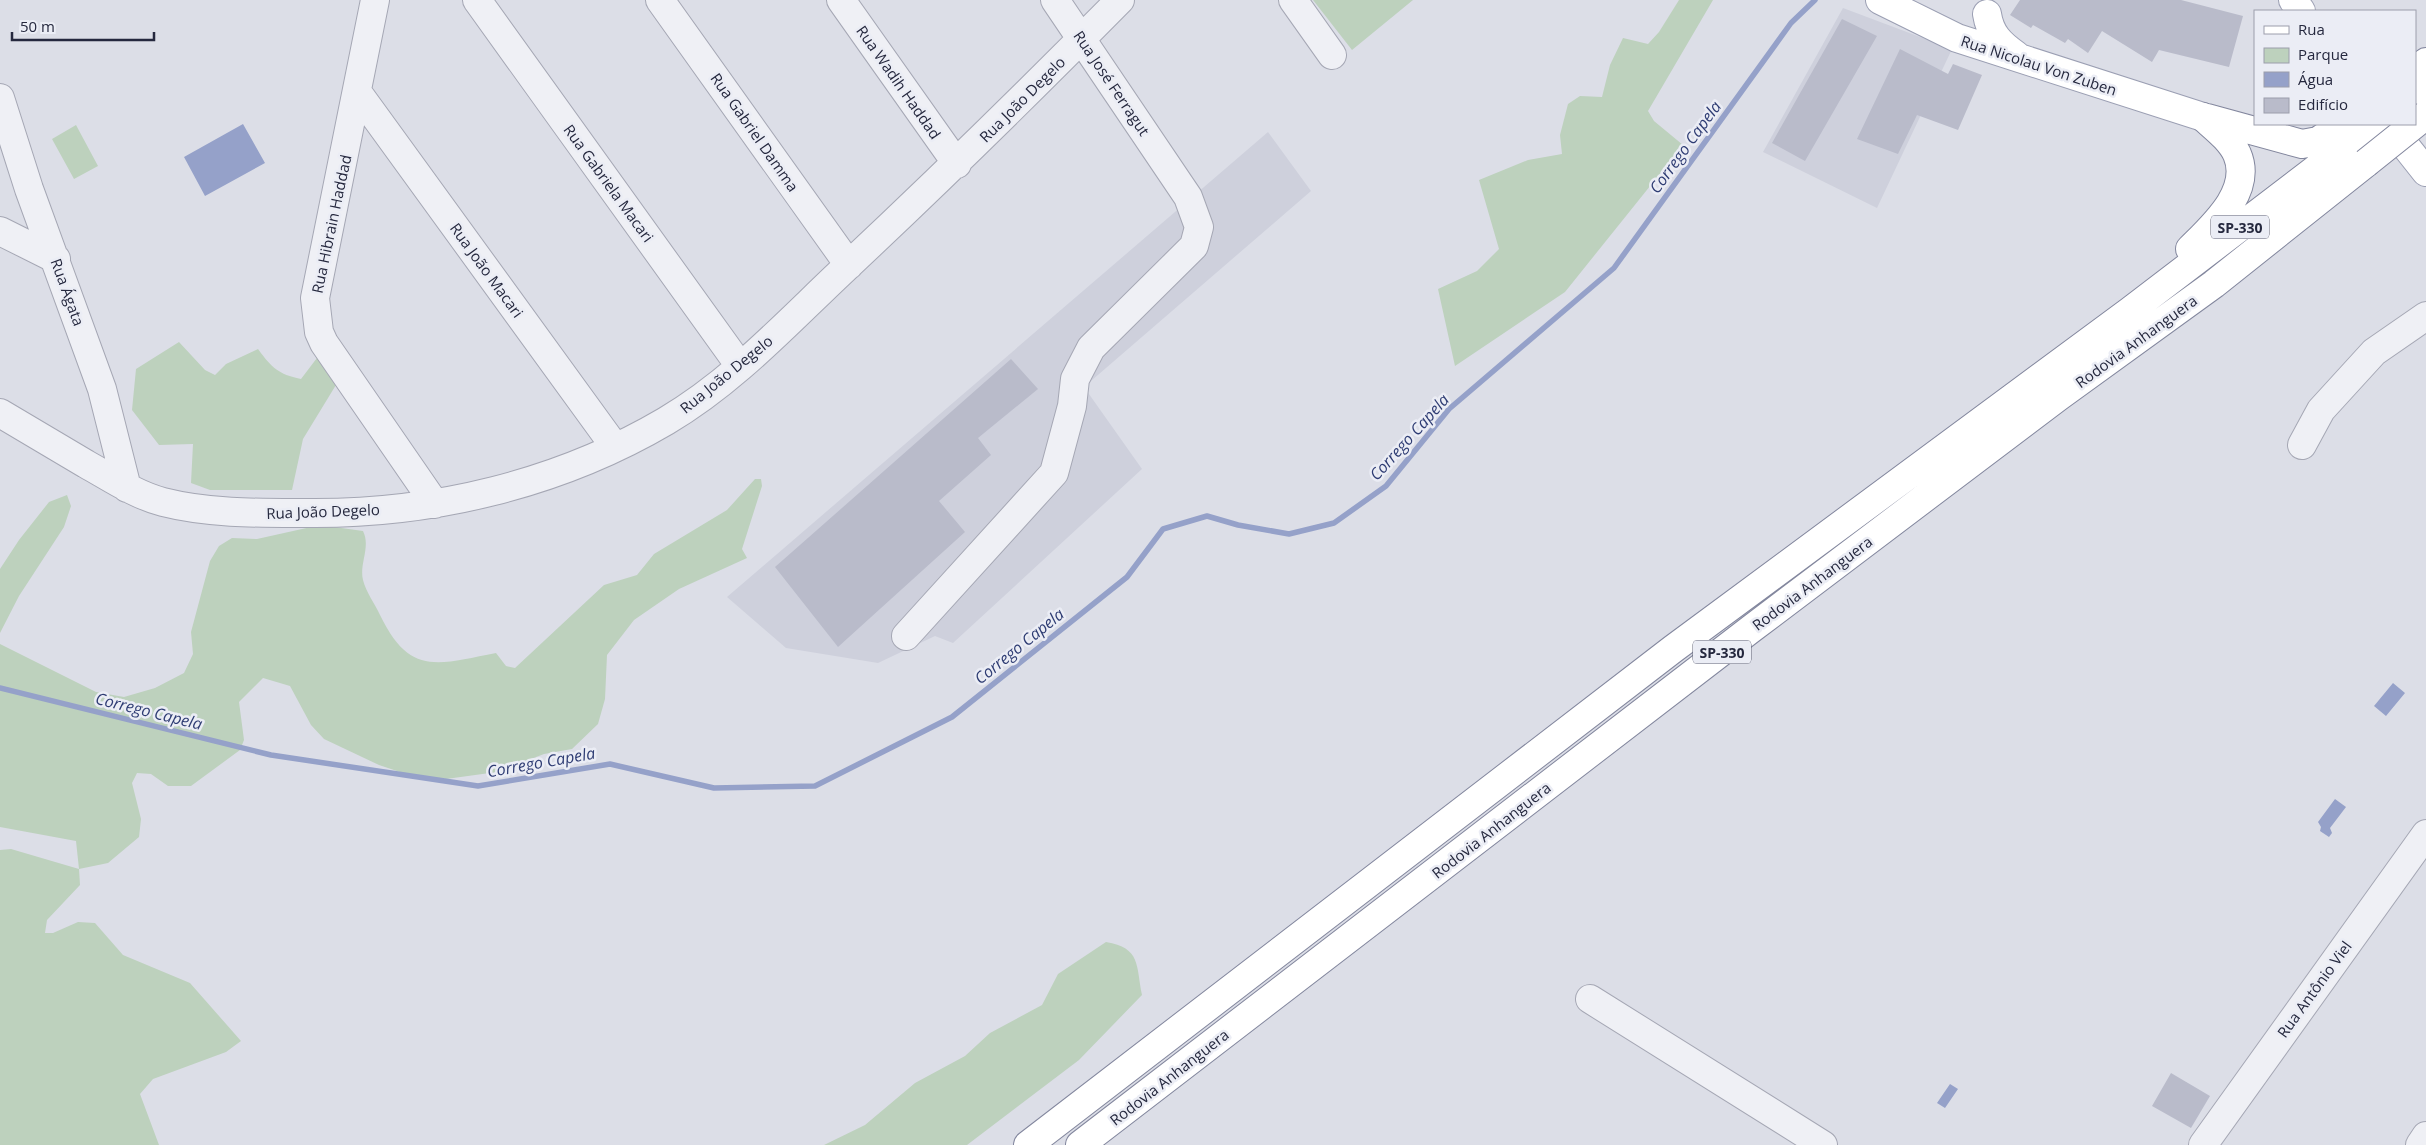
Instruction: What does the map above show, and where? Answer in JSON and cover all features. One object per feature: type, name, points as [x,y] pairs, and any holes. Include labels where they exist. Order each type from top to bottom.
[{"type":"main road","name":"Rua Nicolau Von Zuben","points":[[1880,0],[1957,38],[2203,117],[2302,144],[2318,140],[2349,140]]},
{"type":"main road","points":[[1957,38],[1968,32],[1992,7]]},
{"type":"main road","points":[[1992,7],[1991,32],[2023,60]]},
{"type":"main road","name":"Rodovia Anhanguera","points":[[2420,91],[2426,62]]},
{"type":"main road","points":[[2130,311],[2223,213],[2240,184],[2241,174],[2237,155],[2222,135],[2203,117]]},
{"type":"main road","name":"Rodovia Anhanguera","points":[[1028,1145],[1673,649],[2130,311],[2371,125]]},
{"type":"main road","name":"Rodovia Anhanguera","points":[[1080,1145],[1759,623],[2058,397],[2214,284],[2349,140],[2373,125]]},
{"type":"main road","points":[[2389,125],[2426,172]]},
{"type":"street","name":"Rua Hibrain Haddad","points":[[375,0],[358,93],[315,298],[319,332],[324,343],[435,504]]},
{"type":"street","name":"Rua Gabriela Macari","points":[[477,0],[740,366]]},
{"type":"street","name":"Rua Gabriel Damma","points":[[660,0],[849,265]]},
{"type":"street","name":"Rua Wadih Haddad","points":[[841,0],[957,164]]},
{"type":"street","name":"Rua José Ferragut","points":[[906,636],[1054,473],[1072,406],[1075,378],[1091,348],[1194,246],[1199,227],[1188,197],[1169,167],[1055,0]]},
{"type":"street","name":"Rua João Degelo","points":[[0,413],[127,488],[163,502],[256,513],[348,513],[435,504],[492,492],[571,466],[616,447],[674,416],[740,366],[957,164],[1120,0]]},
{"type":"street","points":[[1293,0],[1332,55]]},
{"type":"street","name":"Rua João Macari","points":[[358,93],[616,447]]},
{"type":"street","name":"Rua Ágata","points":[[0,98],[29,189],[102,389],[127,488]]},
{"type":"street","points":[[0,230],[56,259]]},
{"type":"street","points":[[2302,445],[2321,410],[2374,352],[2426,316]]},
{"type":"street","name":"Rua Antônio Viel","points":[[2202,1145],[2426,834]]},
{"type":"street","points":[[1590,999],[1823,1145]]},
{"type":"street","points":[[2420,1145],[2426,1136]]},
{"type":"shaded area","points":[[1843,8],[1952,49],[1877,208],[1763,152]]},
{"type":"shaded area","points":[[1268,132],[1311,191],[1084,387],[1142,469],[953,643],[935,636],[878,663],[786,648],[727,597]]},
{"type":"green space","points":[[1313,0],[1413,0],[1352,50]]},
{"type":"green space","points":[[1679,0],[1713,0],[1648,111],[1654,121],[1683,145],[1565,292],[1455,366],[1438,289],[1477,271],[1499,249],[1479,180],[1528,160],[1562,154],[1560,135],[1568,104],[1580,96],[1602,97],[1610,65],[1623,38],[1648,44],[1659,32]]},
{"type":"green space","points":[[76,125],[98,166],[74,179],[52,139]]},
{"type":"green space","points":[[179,342],[205,370],[215,375],[226,364],[258,349],[276,369],[301,379],[320,354],[339,380],[303,439],[292,490],[210,490],[191,483],[193,444],[159,445],[132,410],[136,369]]},
{"type":"green space","points":[[755,479],[761,479],[762,486],[742,549],[747,558],[679,589],[634,620],[607,655],[605,699],[598,724],[572,749],[544,754],[497,772],[446,779],[412,776],[379,765],[324,739],[311,725],[290,686],[263,678],[239,702],[244,740],[240,750],[191,786],[168,786],[151,774],[137,773],[132,783],[141,819],[139,837],[108,863],[79,869],[76,841],[0,827],[0,644],[96,692],[124,697],[155,688],[184,673],[193,654],[191,632],[210,561],[219,546],[232,538],[257,539],[320,525],[363,531],[366,543],[362,568],[364,584],[391,635],[403,649],[415,657],[428,661],[442,662],[496,653],[506,666],[515,668],[604,585],[637,575],[654,554],[727,510]]},
{"type":"green space","points":[[67,495],[71,506],[64,527],[19,596],[0,633],[0,569],[19,540],[49,502]]},
{"type":"green space","points":[[11,849],[79,869],[80,885],[47,920],[45,933],[53,933],[78,922],[95,923],[123,955],[190,983],[241,1041],[226,1052],[153,1079],[140,1094],[159,1145],[0,1145],[0,850]]},
{"type":"green space","points":[[1106,942],[1117,945],[1131,953],[1135,959],[1142,995],[1079,1060],[967,1145],[824,1145],[865,1125],[915,1083],[965,1056],[990,1033],[1042,1005],[1058,974]]},
{"type":"water","points":[[243,124],[265,163],[205,196],[184,157]]},
{"type":"water","points":[[2393,683],[2405,693],[2386,716],[2374,706]]},
{"type":"water","points":[[2335,799],[2346,807],[2330,828],[2332,833],[2329,837],[2320,831],[2321,827],[2318,822]]},
{"type":"water","points":[[1950,1084],[1958,1089],[1945,1108],[1937,1103]]},
{"type":"building","points":[[2020,0],[2181,0],[2243,16],[2229,67],[2159,50],[2152,62],[2102,31],[2088,53],[2068,39],[2065,43],[2033,25],[2031,28],[2010,15]]},
{"type":"building","points":[[1842,19],[1877,36],[1805,161],[1772,143]]},
{"type":"building","points":[[1900,49],[1948,74],[1953,64],[1982,75],[1958,130],[1917,115],[1898,154],[1857,139]]},
{"type":"building","points":[[1011,359],[1038,389],[978,438],[991,455],[939,501],[965,532],[838,647],[775,567]]},
{"type":"building","points":[[2171,1073],[2210,1096],[2191,1128],[2152,1106]]},
{"type":"waterway","name":"Corrego Capela","points":[[0,688],[271,755],[478,786],[610,764],[714,788],[815,786],[952,717],[1127,577],[1163,529],[1207,516],[1238,525],[1289,534],[1334,523],[1386,486],[1449,409],[1614,268],[1791,23],[1815,0]]}]
